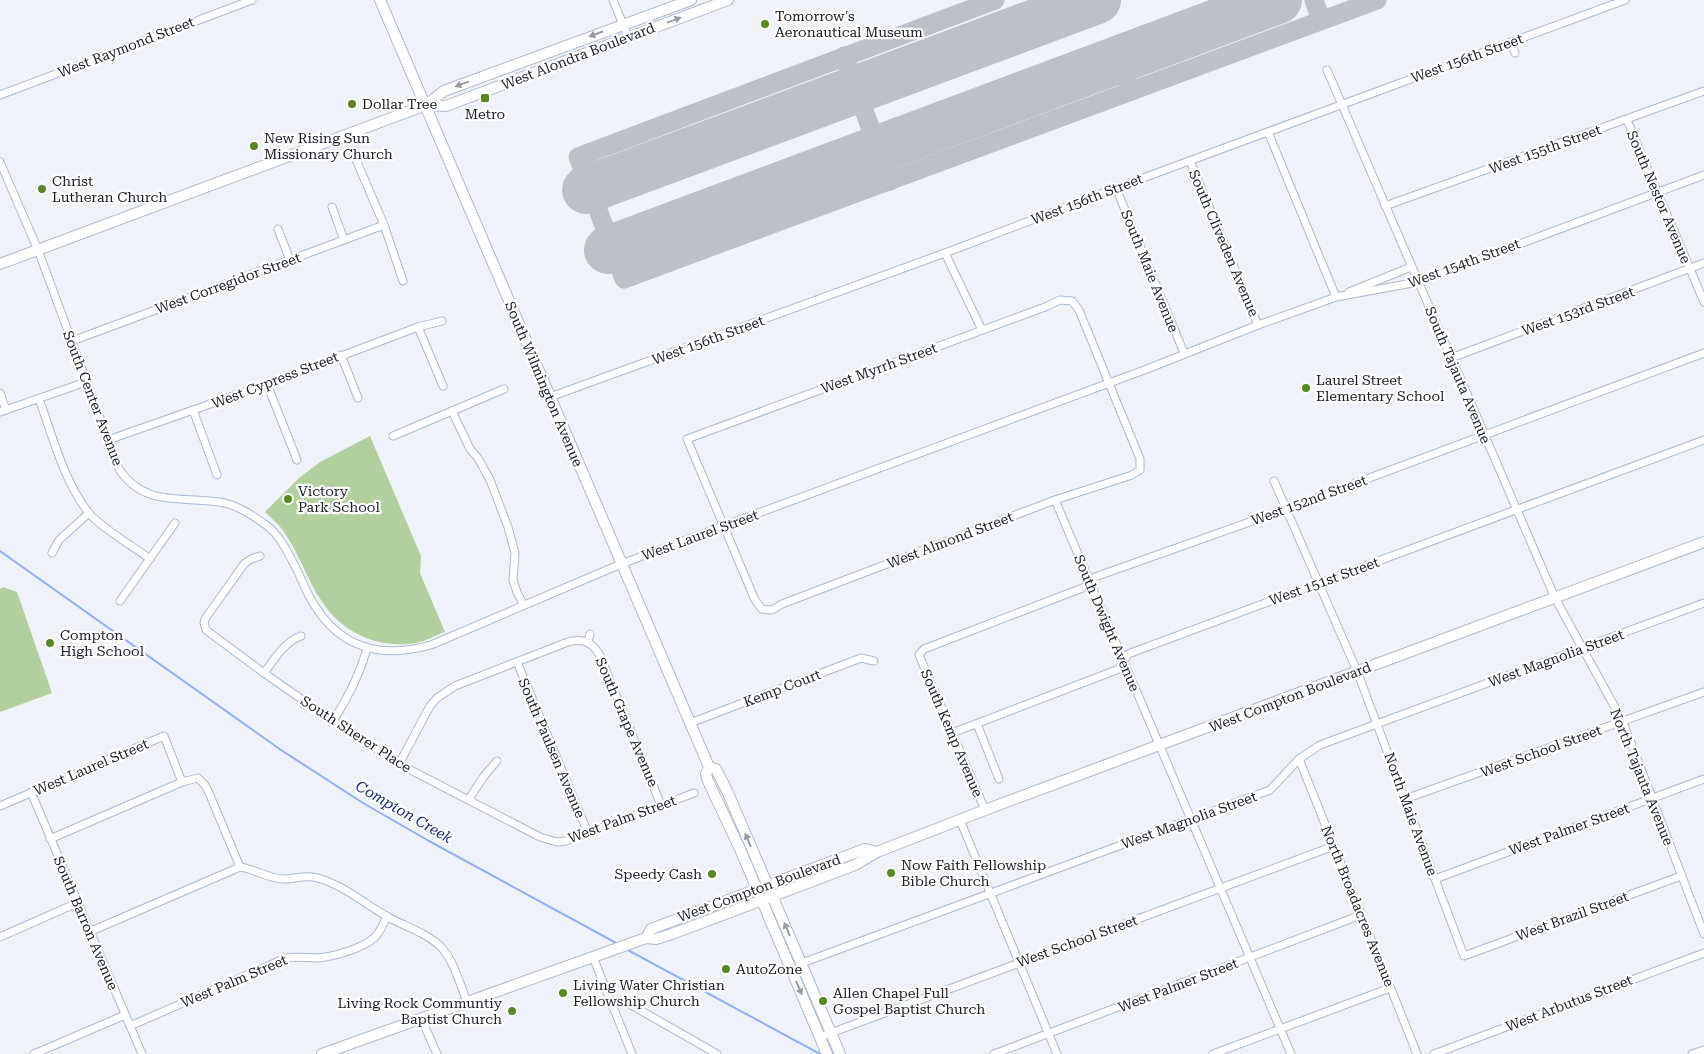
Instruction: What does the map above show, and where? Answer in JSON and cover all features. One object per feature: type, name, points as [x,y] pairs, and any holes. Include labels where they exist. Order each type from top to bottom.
[{"type":"main road","name":"South Wilmington Avenue","points":[[380,0],[690,723],[708,767],[706,774],[708,781],[740,849],[827,1054]]},
{"type":"main road","name":"West Alondra Boulevard","points":[[0,264],[426,105],[444,91],[691,0]]},
{"type":"main road","name":"West Alondra Boulevard","points":[[426,105],[446,106],[728,0]]},
{"type":"main road","name":"West Compton Boulevard","points":[[322,1054],[593,956],[646,938],[656,939],[773,896],[855,865],[877,852],[985,810],[1704,542]]},
{"type":"main road","name":"South Wilmington Avenue","points":[[708,767],[716,769],[728,793],[839,1051]]},
{"type":"main road","name":"West Compton Boulevard","points":[[646,938],[651,929],[768,885],[865,849],[877,852]]},
{"type":"street","name":"West Raymond Street","points":[[0,94],[252,0]]},
{"type":"street","points":[[613,0],[628,37]]},
{"type":"street","name":"West 156th Street","points":[[550,397],[946,253],[1341,104],[1625,0]]},
{"type":"street","points":[[1511,42],[1514,53]]},
{"type":"street","name":"South Tajauta Avenue","points":[[1327,70],[1555,598]]},
{"type":"street","name":"West 155th Street","points":[[1385,206],[1627,120],[1704,90]]},
{"type":"street","name":"South Nestor Avenue","points":[[1627,120],[1704,302]]},
{"type":"street","points":[[1268,132],[1336,297],[1411,267]]},
{"type":"street","points":[[354,155],[384,225],[403,281]]},
{"type":"street","name":"South Cliveden Avenue","points":[[1190,161],[1258,325]]},
{"type":"street","name":"South Center Avenue","points":[[0,162],[38,250],[119,469],[125,478],[143,493],[173,499],[220,502],[245,511],[270,528],[288,552],[314,606],[322,616],[343,636],[367,649]]},
{"type":"street","name":"West 154th Street","points":[[1109,383],[1336,297],[1418,282],[1704,175]]},
{"type":"street","name":"South Maie Avenue","points":[[1116,188],[1184,354]]},
{"type":"street","points":[[332,208],[344,240]]},
{"type":"street","name":"West Corregidor Street","points":[[72,341],[384,225]]},
{"type":"street","points":[[278,229],[290,260]]},
{"type":"street","points":[[946,253],[982,330]]},
{"type":"street","name":"West 153rd Street","points":[[1451,358],[1704,263]]},
{"type":"street","name":"West Myrrh Street","points":[[723,526],[687,439],[1060,300],[1072,301],[1079,310],[1109,383]]},
{"type":"street","name":"West Cypress Street","points":[[108,440],[267,384],[418,327],[442,322]]},
{"type":"street","points":[[418,327],[443,386]]},
{"type":"street","name":"West 152nd Street","points":[[920,655],[924,649],[1085,588],[1095,577],[1286,509],[1704,353]]},
{"type":"street","points":[[341,355],[358,398]]},
{"type":"street","points":[[0,392],[3,411],[86,382]]},
{"type":"street","name":"West Almond Street","points":[[723,526],[755,600],[762,610],[772,610],[791,600],[1055,500],[1132,475],[1140,470],[1140,459],[1109,383]]},
{"type":"street","name":"West Laurel Street","points":[[367,649],[387,651],[414,650],[431,644],[621,564],[1109,383]]},
{"type":"street","points":[[267,384],[297,460]]},
{"type":"street","points":[[392,436],[504,389]]},
{"type":"street","points":[[39,399],[63,466],[71,484],[89,513],[150,559]]},
{"type":"street","points":[[193,410],[217,474]]},
{"type":"street","points":[[452,411],[465,439],[490,480],[508,527],[515,553],[514,580],[523,604]]},
{"type":"street","name":"West 151st Street","points":[[952,733],[1119,669],[1128,654],[1704,440]]},
{"type":"street","points":[[1274,481],[1357,671]]},
{"type":"street","name":"South Dwight Avenue","points":[[1055,500],[1291,1054]]},
{"type":"street","points":[[52,553],[59,540],[89,513]]},
{"type":"street","points":[[120,601],[175,523]]},
{"type":"street","name":"South Sherer Place","points":[[260,556],[244,564],[208,614],[204,623],[206,630],[333,721],[399,764],[549,840]]},
{"type":"street","name":"North Tajauta Avenue","points":[[1555,598],[1623,722],[1704,934]]},
{"type":"street","name":"West Magnolia Street","points":[[802,963],[1270,790],[1299,759],[1320,745],[1704,603]]},
{"type":"street","points":[[399,764],[430,706],[437,698],[455,686],[568,642],[576,640],[588,642],[590,634]]},
{"type":"street","points":[[264,673],[287,643],[293,638],[300,636]]},
{"type":"street","name":"South Grape Avenue","points":[[588,642],[594,646],[600,656],[662,805]]},
{"type":"street","points":[[333,721],[354,685],[367,649]]},
{"type":"street","name":"South Kemp Avenue","points":[[920,655],[985,810]]},
{"type":"street","name":"Kemp Court","points":[[690,723],[861,658],[874,661]]},
{"type":"street","name":"South Paulsen Avenue","points":[[517,662],[588,833]]},
{"type":"street","name":"North Maie Avenue","points":[[1357,671],[1464,956]]},
{"type":"street","name":"West School Street","points":[[1405,799],[1704,692]]},
{"type":"street","points":[[977,724],[1000,779]]},
{"type":"street","name":"West Laurel Street","points":[[0,806],[164,736],[182,782]]},
{"type":"street","name":"North Broadacres Avenue","points":[[1299,759],[1417,1054]]},
{"type":"street","points":[[470,799],[484,776],[497,761]]},
{"type":"street","points":[[50,839],[182,782],[198,778],[205,785],[209,793],[240,867]]},
{"type":"street","name":"West Palmer Street","points":[[1435,879],[1704,780]]},
{"type":"street","name":"South Barron Avenue","points":[[31,792],[142,1054]]},
{"type":"street","name":"West Palm Street","points":[[549,840],[566,841],[694,793]]},
{"type":"street","points":[[960,820],[1057,1054]]},
{"type":"street","name":"West School Street","points":[[821,1039],[832,1033],[1019,962],[1334,846]]},
{"type":"street","points":[[89,932],[240,867],[251,868],[272,877],[284,879],[307,875],[320,878],[430,938],[440,946],[450,960],[467,1002]]},
{"type":"street","name":"West Brazil Street","points":[[1464,956],[1681,876]]},
{"type":"street","points":[[0,937],[77,903]]},
{"type":"street","name":"West Palmer Street","points":[[994,1054],[1361,915]]},
{"type":"street","name":"West Palm Street","points":[[130,1026],[286,958],[296,956],[313,958],[330,956],[368,942],[380,930],[387,916]]},
{"type":"street","name":"West Arbutus Street","points":[[1434,1054],[1704,953]]},
{"type":"street","points":[[593,956],[632,1054]]},
{"type":"street","points":[[1213,1054],[1390,988]]},
{"type":"street","points":[[611,1005],[626,1002],[717,1054]]},
{"type":"street","points":[[34,1054],[125,1015]]},
{"type":"street","points":[[421,1018],[437,1054]]},
{"type":"street","points":[[1692,1054],[1704,1050]]},
{"type":"green space","points":[[370,436],[421,556],[420,573],[445,632],[416,643],[389,644],[376,641],[352,631],[341,623],[323,603],[284,532],[265,512],[299,478],[320,462]]},
{"type":"green space","points":[[3,587],[17,592],[52,693],[0,712],[0,589]]},
{"type":"waterway","name":"Compton Creek","points":[[0,551],[281,750],[363,803],[618,944]]},
{"type":"waterway","name":"Compton Creek","points":[[626,949],[820,1054]]},
{"type":"taxiway","points":[[995,0],[578,157],[624,279],[1377,0]]},
{"type":"taxiway","points":[[1314,0],[1321,20]]},
{"type":"taxiway","points":[[844,56],[890,181]]},
{"type":"taxiway","points":[[1120,59],[1131,91]]},
{"type":"runway","points":[[586,190],[1097,0]]},
{"type":"runway","points":[[608,250],[1278,0]]},
{"type":"place","name":"Tomorrow's Aeronautical Museum","points":[[765,24]]},
{"type":"place","name":"Metro","points":[[485,98]]},
{"type":"place","name":"Dollar Tree","points":[[352,104]]},
{"type":"place","name":"New Rising Sun Missionary Church","points":[[254,146]]},
{"type":"place","name":"Christ Lutheran Church","points":[[42,189]]},
{"type":"place","name":"Laurel Street Elementary School","points":[[1306,388]]},
{"type":"place","name":"Victory Park School","points":[[288,499]]},
{"type":"place","name":"Compton High School","points":[[50,643]]},
{"type":"place","name":"Now Faith Fellowship Bible Church","points":[[891,873]]},
{"type":"place","name":"Speedy Cash","points":[[712,874]]},
{"type":"place","name":"AutoZone","points":[[726,969]]},
{"type":"place","name":"Living Water Christian Fellowship Church","points":[[563,993]]},
{"type":"place","name":"Allen Chapel Full Gospel Baptist Church","points":[[823,1001]]},
{"type":"place","name":"Living Rock Communtiy Baptist Church","points":[[512,1011]]}]
